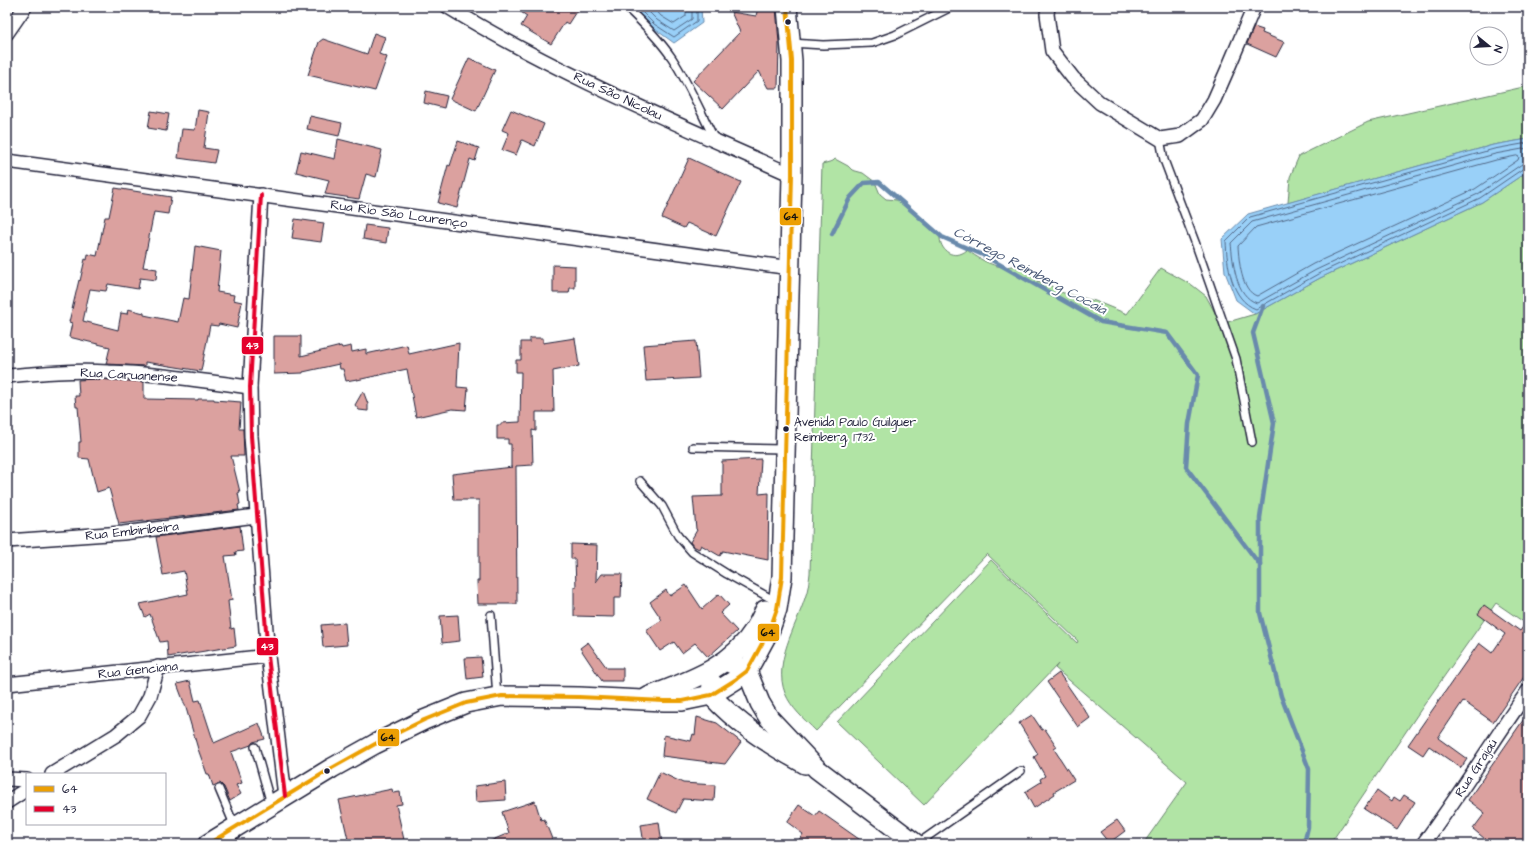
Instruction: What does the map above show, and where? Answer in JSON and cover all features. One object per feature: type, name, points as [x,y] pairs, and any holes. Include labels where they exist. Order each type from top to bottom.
[{"type":"main road","points":[[208,844],[332,768],[424,720],[466,703],[497,697],[579,697],[682,701],[711,695],[747,671],[770,629],[777,609],[782,577],[791,268],[792,175],[792,61],[787,7]]},
{"type":"main road","points":[[640,700],[681,685],[720,666],[745,643],[756,628],[782,577]]},
{"type":"main road","points":[[756,693],[758,653]]},
{"type":"main road","points":[[720,666],[747,671]]},
{"type":"main road","points":[[711,695],[720,666]]},
{"type":"main road","points":[[747,671],[769,718],[817,769],[917,844]]},
{"type":"main road","points":[[711,695],[724,710],[742,725],[784,753],[817,769]]},
{"type":"street","points":[[7,33],[26,7]]},
{"type":"street","name":"Rua São Nicolau","points":[[448,7],[536,57],[715,141],[792,175]]},
{"type":"street","points":[[1048,7],[1047,14],[1052,50],[1073,78],[1100,103],[1160,139],[1180,136],[1202,120],[1214,100],[1254,7]]},
{"type":"street","name":"Rua Rio São Lourenço","points":[[7,160],[791,268]]},
{"type":"street","points":[[262,196],[250,387],[251,436],[278,800]]},
{"type":"street","name":"Rua Caruanense","points":[[7,376],[56,372],[107,372],[164,375],[250,387]]},
{"type":"street","name":"Rua Embiribeira","points":[[7,541],[123,533],[256,516]]},
{"type":"street","name":"Rua Genciana","points":[[7,684],[268,656]]},
{"type":"street","points":[[54,773],[116,735],[139,716],[150,696],[158,667]]},
{"type":"street","name":"Rua Grajaú","points":[[1423,844],[1442,819],[1528,691]]},
{"type":"street","points":[[7,779],[26,780]]},
{"type":"street","points":[[7,802],[26,790]]},
{"type":"lane","points":[[626,7],[639,19],[671,56],[715,141]]},
{"type":"lane","points":[[790,43],[823,45],[872,43],[895,35],[951,7]]},
{"type":"lane","points":[[1160,139],[1164,160],[1195,242],[1236,360],[1252,442]]},
{"type":"lane","points":[[693,447],[786,449]]},
{"type":"lane","points":[[640,481],[662,506],[678,536],[692,552],[770,598]]},
{"type":"lane","points":[[491,615],[497,697]]},
{"type":"lane","points":[[255,747],[278,800]]},
{"type":"lane","points":[[917,844],[1021,771]]},
{"type":"lane","points":[[219,789],[235,827]]},
{"type":"green space","points":[[1528,86],[1528,139],[1493,145],[1288,203],[1290,177],[1299,156],[1368,122]]},
{"type":"green space","points":[[835,159],[852,170],[863,173],[875,182],[880,194],[886,199],[897,200],[925,220],[937,235],[940,235],[942,246],[948,253],[957,255],[967,250],[994,265],[1018,267],[1035,275],[1037,281],[1048,284],[1060,292],[1095,301],[1127,314],[1161,268],[1192,285],[1206,296],[1221,324],[1255,314],[1320,278],[1482,202],[1528,171],[1528,625],[1496,603],[1426,702],[1330,844],[1143,844],[1187,782],[1055,668],[1058,664],[924,805],[837,722],[991,560],[1077,643],[1078,641],[987,554],[816,731],[791,704],[785,693],[782,681],[782,669],[787,645],[806,595],[810,573],[822,164]]},
{"type":"water","points":[[632,7],[701,7],[702,23],[674,43],[652,27]]},
{"type":"water","points":[[1528,139],[1528,171],[1482,202],[1320,278],[1255,314],[1236,300],[1225,272],[1222,239],[1248,214],[1493,145]]},
{"type":"building","points":[[513,7],[579,7],[568,24],[565,22],[551,44],[521,26],[527,16]]},
{"type":"building","points":[[758,7],[776,7],[779,43],[778,88],[768,88],[759,71],[723,109],[693,81],[740,32],[731,12],[756,16]]},
{"type":"building","points":[[1254,27],[1263,30],[1262,33],[1284,42],[1276,57],[1247,44]]},
{"type":"building","points":[[374,33],[385,37],[379,54],[387,57],[375,91],[308,75],[319,42],[323,39],[367,54]]},
{"type":"building","points":[[469,58],[495,70],[476,111],[450,99]]},
{"type":"building","points":[[426,91],[447,96],[444,108],[424,103]]},
{"type":"building","points":[[198,110],[209,112],[204,148],[217,150],[214,163],[178,158],[182,129],[195,130]]},
{"type":"building","points":[[511,110],[544,124],[535,146],[522,140],[516,155],[502,150],[509,133],[502,130]]},
{"type":"building","points":[[151,111],[169,114],[166,131],[148,128]]},
{"type":"building","points":[[310,116],[342,123],[339,136],[307,129]]},
{"type":"building","points":[[338,139],[382,150],[376,177],[366,174],[359,199],[325,194],[329,180],[296,172],[301,151],[335,159]]},
{"type":"building","points":[[458,141],[479,148],[475,161],[470,159],[457,208],[438,203],[448,165],[450,166]]},
{"type":"building","points":[[689,158],[741,182],[716,236],[687,223],[684,228],[662,218]]},
{"type":"building","points":[[115,188],[171,197],[168,214],[154,212],[143,267],[157,269],[156,280],[140,278],[138,289],[108,284],[106,291],[90,289],[83,321],[118,330],[121,313],[127,314],[128,309],[144,313],[144,315],[178,322],[183,298],[189,299],[195,246],[221,251],[217,292],[234,295],[233,300],[242,302],[237,328],[219,324],[218,326],[210,325],[201,371],[145,362],[145,366],[106,364],[110,347],[69,337],[72,323],[69,322],[85,259],[87,260],[88,254],[97,256],[105,217],[109,217]]},
{"type":"building","points":[[295,219],[324,223],[321,242],[292,238]]},
{"type":"building","points":[[365,225],[388,228],[386,243],[363,239]]},
{"type":"building","points":[[553,265],[575,266],[575,288],[570,288],[569,293],[553,293]]},
{"type":"building","points":[[274,336],[301,336],[301,356],[341,346],[342,348],[351,346],[352,352],[366,349],[366,354],[407,345],[409,354],[459,343],[457,387],[468,388],[466,410],[452,409],[416,417],[407,369],[346,381],[343,369],[340,369],[339,364],[303,373],[274,374]]},
{"type":"building","points":[[530,338],[543,338],[543,343],[575,338],[579,366],[553,371],[554,412],[536,412],[536,431],[532,430],[533,465],[516,466],[517,604],[478,604],[477,581],[479,581],[479,500],[454,500],[452,474],[513,467],[511,467],[511,444],[508,444],[508,439],[497,439],[497,425],[501,425],[501,423],[520,422],[521,372],[516,372],[516,360],[521,360],[521,342],[530,342]]},
{"type":"building","points":[[696,341],[699,378],[646,381],[643,345]]},
{"type":"building","points":[[95,379],[144,382],[144,399],[214,399],[241,402],[239,429],[243,429],[244,456],[231,456],[240,492],[238,493],[240,504],[238,505],[239,510],[119,524],[109,488],[97,492],[89,459],[79,458],[79,442],[81,442],[78,407],[76,407],[75,396],[79,396],[78,380]]},
{"type":"building","points":[[363,391],[368,404],[368,411],[359,410],[355,405]]},
{"type":"building","points":[[761,459],[759,494],[769,493],[768,560],[723,551],[720,556],[701,545],[699,549],[693,546],[690,542],[697,530],[693,497],[722,496],[722,461]]},
{"type":"building","points":[[240,526],[243,551],[235,552],[236,555],[225,556],[232,600],[228,601],[231,629],[234,628],[236,646],[168,657],[167,641],[160,642],[150,614],[145,617],[140,604],[188,594],[184,571],[163,575],[156,537]]},
{"type":"building","points":[[571,544],[597,545],[596,582],[602,574],[622,574],[621,598],[614,598],[614,617],[574,616],[574,587],[576,587],[575,559],[571,559]]},
{"type":"building","points":[[686,585],[702,609],[719,594],[729,605],[720,613],[737,631],[708,657],[695,643],[682,653],[674,642],[660,651],[646,630],[662,620],[650,602],[666,590],[670,596]]},
{"type":"building","points":[[1484,605],[1520,631],[1528,620],[1528,671],[1493,722],[1463,701],[1438,738],[1467,759],[1461,768],[1429,746],[1423,755],[1408,745],[1479,643],[1492,653],[1505,634],[1478,614]]},
{"type":"building","points":[[458,615],[460,641],[442,643],[440,616]]},
{"type":"building","points":[[345,623],[347,645],[323,647],[321,625]]},
{"type":"building","points":[[588,642],[607,668],[623,668],[623,681],[602,681],[580,648]]},
{"type":"building","points":[[481,657],[483,677],[467,679],[465,658]]},
{"type":"building","points":[[1059,673],[1090,718],[1078,727],[1047,682]]},
{"type":"building","points":[[190,681],[195,701],[200,700],[214,743],[259,723],[265,739],[253,742],[251,745],[231,752],[242,783],[236,785],[241,794],[230,801],[224,787],[220,783],[213,786],[198,749],[177,684]]},
{"type":"building","points":[[1528,713],[1528,844],[1491,844],[1473,829],[1485,813],[1468,800]]},
{"type":"building","points":[[1032,715],[1042,730],[1045,729],[1057,747],[1054,749],[1074,780],[1054,792],[1055,794],[1034,808],[1025,792],[1041,782],[1040,779],[1045,776],[1034,757],[1038,754],[1019,723]]},
{"type":"building","points":[[697,717],[717,723],[741,742],[725,764],[662,756],[664,735],[691,741],[693,734],[695,735]]},
{"type":"building","points":[[660,772],[683,783],[715,785],[714,801],[683,799],[676,813],[647,799]]},
{"type":"building","points":[[505,782],[506,800],[476,802],[475,786]]},
{"type":"building","points":[[392,789],[393,793],[400,792],[402,804],[396,805],[405,844],[349,844],[339,800]]},
{"type":"building","points":[[1377,790],[1392,801],[1394,797],[1400,801],[1404,795],[1415,802],[1397,830],[1364,809]]},
{"type":"building","points":[[535,801],[541,820],[544,819],[554,844],[483,844],[509,833],[502,812]]},
{"type":"building","points":[[799,805],[815,816],[819,811],[866,844],[796,844],[803,834],[787,822]]},
{"type":"building","points":[[1117,820],[1125,831],[1109,843],[1100,832]]},
{"type":"building","points":[[659,822],[662,844],[644,844],[641,825]]},
{"type":"waterway","name":"Córrego Reimberg Cocaia","points":[[832,234],[850,198],[864,183],[879,182],[942,237],[983,255],[1101,322],[1167,333],[1198,375],[1189,424],[1186,467],[1260,565]]},
{"type":"waterway","points":[[1263,306],[1253,333],[1274,423],[1260,518],[1260,613],[1281,696],[1309,769],[1308,827],[1304,844]]},
{"type":"transit line","name":"64","points":[[208,844],[332,768],[375,744],[424,720],[466,703],[502,696],[682,701],[711,695],[747,671],[770,629],[777,609],[782,577],[792,175],[792,61],[787,7]]},
{"type":"transit line","name":"43","points":[[261,195],[250,387],[251,436],[268,656],[285,796]]},
{"type":"place","name":"Avenida Paulo Guilguer Reimberg, 1732","points":[[786,429]]}]
